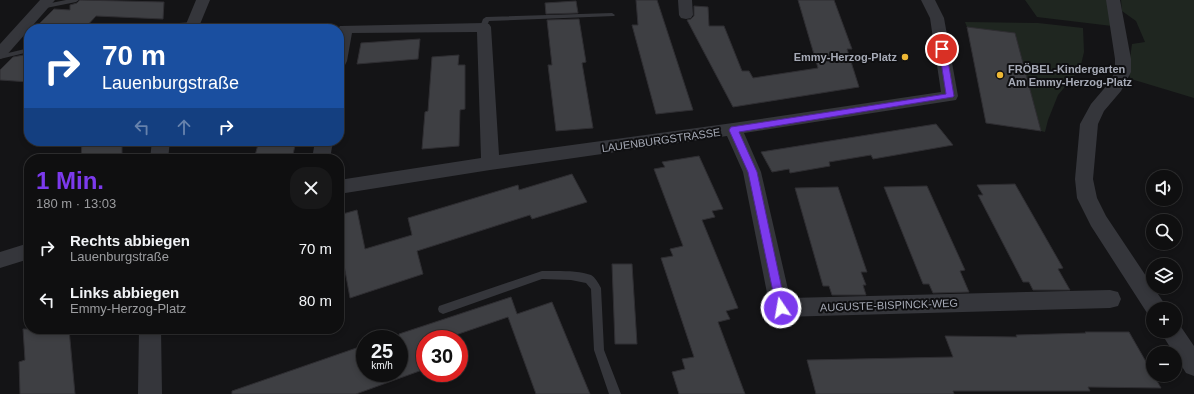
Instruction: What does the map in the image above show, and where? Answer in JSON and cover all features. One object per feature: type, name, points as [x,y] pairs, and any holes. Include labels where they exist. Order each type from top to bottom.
[{"type":"street","points":[[193,24],[203,0]]},
{"type":"street","points":[[685,0],[686,15]]},
{"type":"street","name":"LAUENBURGSTRASSE","points":[[344,186],[490,163],[734,130],[950,96],[937,18],[928,0]]},
{"type":"street","points":[[1113,0],[1123,59],[1123,72],[1115,87],[1097,108],[1089,124],[1084,179],[1088,198],[1098,221],[1151,302]]},
{"type":"street","points":[[27,24],[44,4]]},
{"type":"street","points":[[344,34],[345,29],[484,26],[490,163]]},
{"type":"street","points":[[0,55],[24,27]]},
{"type":"street","name":"AUGUSTE-BISPINCK-WEG","points":[[734,130],[752,172],[781,308],[1110,299]]},
{"type":"street","points":[[0,260],[24,253]]},
{"type":"street","points":[[150,334],[150,394]]},
{"type":"street","points":[[1176,338],[1194,365]]},
{"type":"lane","points":[[44,4],[76,0]]},
{"type":"lane","points":[[484,26],[486,18],[612,15]]},
{"type":"lane","points":[[0,55],[24,51]]},
{"type":"lane","points":[[443,309],[542,275],[571,276],[589,279],[596,288],[599,350],[615,394]]},
{"type":"shaded area","points":[[1025,0],[1109,0],[1112,26],[1037,17]]},
{"type":"shaded area","points":[[1121,0],[1194,0],[1194,98],[1131,79],[1128,73],[1132,44],[1145,42],[1136,21],[1122,11]]},
{"type":"shaded area","points":[[965,22],[1038,23],[1083,28],[1084,52],[1080,69],[1058,95],[1045,132],[1041,131],[1015,33],[967,27]]},
{"type":"building","points":[[80,0],[164,2],[163,19],[96,16],[89,24],[39,24],[54,9],[70,10],[70,5],[77,3]]},
{"type":"building","points":[[636,0],[657,0],[693,110],[656,114],[632,25],[638,25]]},
{"type":"building","points":[[798,0],[834,0],[852,49],[847,49],[859,87],[733,107],[687,20],[694,16],[694,6],[708,7],[709,26],[724,26],[742,71],[749,71],[753,78],[818,68]]},
{"type":"building","points":[[576,1],[578,13],[546,14],[545,3]]},
{"type":"building","points":[[579,19],[586,62],[582,63],[593,128],[556,131],[548,65],[552,65],[547,20]]},
{"type":"building","points":[[967,27],[1015,33],[1041,131],[986,123]]},
{"type":"building","points":[[420,39],[418,59],[357,64],[361,43]]},
{"type":"building","points":[[24,55],[24,82],[0,80],[0,70],[13,57]]},
{"type":"building","points":[[459,55],[458,65],[465,65],[465,109],[460,110],[459,146],[422,149],[425,112],[428,111],[432,57]]},
{"type":"building","points":[[936,124],[953,145],[873,159],[871,155],[829,162],[830,166],[790,173],[789,169],[772,172],[761,152]]},
{"type":"building","points":[[82,146],[122,146],[122,154],[81,154]]},
{"type":"building","points":[[258,146],[295,146],[293,154],[255,154]]},
{"type":"building","points":[[699,156],[723,209],[712,211],[715,217],[702,220],[738,308],[726,311],[730,319],[718,322],[745,394],[679,394],[672,372],[685,369],[682,359],[694,357],[661,258],[673,256],[670,249],[683,246],[654,169],[665,167],[662,162]]},
{"type":"building","points":[[572,174],[587,202],[532,219],[530,215],[417,251],[423,274],[350,298],[344,265],[344,214],[357,210],[365,249],[412,235],[408,218],[518,185],[519,190]]},
{"type":"building","points":[[1015,184],[1063,268],[1058,269],[1070,290],[1033,290],[1029,282],[1023,282],[978,195],[983,195],[977,185]]},
{"type":"building","points":[[927,186],[965,270],[960,271],[969,292],[933,293],[929,284],[923,284],[884,187]]},
{"type":"building","points":[[838,187],[867,272],[861,272],[866,285],[863,285],[866,295],[832,295],[829,286],[823,286],[795,188]]},
{"type":"building","points":[[612,264],[632,264],[637,344],[615,344]]},
{"type":"building","points":[[511,297],[517,314],[552,302],[590,394],[536,394],[508,317],[468,331],[416,330],[416,372],[408,375],[408,331]]},
{"type":"building","points":[[23,329],[24,334],[69,334],[75,394],[20,394],[19,362],[25,360]]},
{"type":"building","points":[[1085,332],[1129,332],[1146,362],[1146,382],[1158,382],[1161,388],[1088,387],[1090,391],[953,391],[954,394],[816,394],[807,360],[953,357],[945,336],[1017,337],[1016,335],[1086,333]]},
{"type":"building","points":[[356,348],[356,382],[389,382],[356,394],[232,394],[232,391]]},
{"type":"place","name":"Emmy-Herzog-Platz","points":[[905,57]]},
{"type":"place","name":"FRÖBEL-Kindergarten Am Emmy-Herzog-Platz","points":[[1000,75]]},
{"type":"route","points":[[781,308],[752,172],[734,130],[950,96],[942,49]]}]
